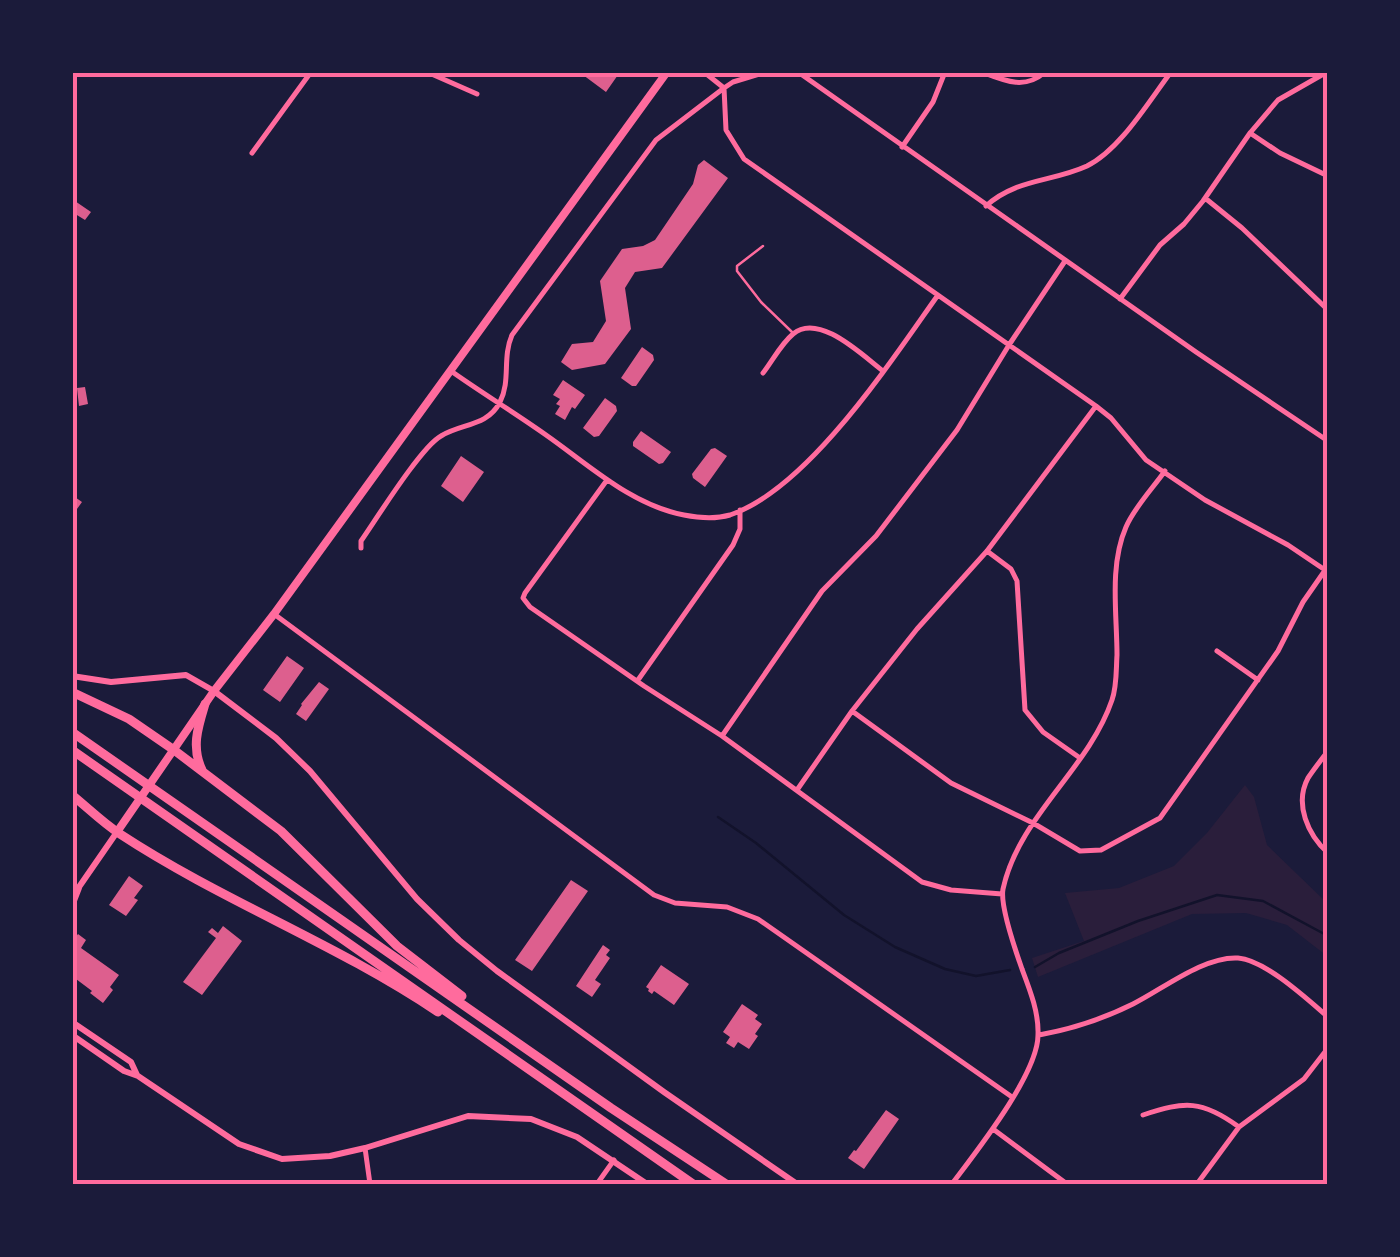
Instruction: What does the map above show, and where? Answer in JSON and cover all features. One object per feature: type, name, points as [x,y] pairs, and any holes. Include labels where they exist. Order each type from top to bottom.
[{"type":"highway","points":[[72,692],[129,719],[281,831],[397,946],[466,1000],[472,1010]]},
{"type":"highway","points":[[204,772],[196,758],[196,734],[205,704]]},
{"type":"highway","points":[[72,732],[726,1184]]},
{"type":"highway","points":[[72,750],[693,1184]]},
{"type":"highway","points":[[72,795],[118,832],[185,873],[378,973],[473,1036],[488,1039]]},
{"type":"main road","points":[[118,832],[214,691],[274,614],[666,72]]},
{"type":"street","points":[[252,153],[311,72]]},
{"type":"street","points":[[427,72],[477,94]]},
{"type":"street","points":[[704,72],[724,88],[726,130],[744,159],[1096,406],[1146,460],[1206,500],[1327,569],[1303,602],[1278,651],[1160,818],[1100,850],[1080,851],[1033,822],[951,784],[852,711]]},
{"type":"street","points":[[361,548],[361,540],[432,443],[442,435],[482,422],[499,404],[506,386],[506,354],[512,335],[656,140],[724,88],[766,72]]},
{"type":"street","points":[[798,72],[985,206],[1328,441]]},
{"type":"street","points":[[902,147],[933,102],[945,72]]},
{"type":"street","points":[[982,72],[1008,83],[1027,84],[1045,72]]},
{"type":"street","points":[[985,206],[1000,193],[1022,183],[1068,174],[1092,164],[1118,141],[1171,72]]},
{"type":"street","points":[[1120,299],[1160,245],[1205,198],[1278,100],[1327,72]]},
{"type":"street","points":[[1250,133],[1328,176]]},
{"type":"street","points":[[1205,198],[1328,310]]},
{"type":"street","points":[[722,736],[822,592],[876,536],[957,430],[1064,261]]},
{"type":"street","points":[[450,371],[607,480],[656,506],[682,515],[715,518],[740,510],[783,485],[884,372],[938,295]]},
{"type":"street","points":[[764,372],[794,334],[811,328],[828,332],[884,372]]},
{"type":"street","points":[[796,791],[852,711],[917,629],[986,552],[1096,406]]},
{"type":"street","points":[[952,1184],[993,1129],[1034,1062],[1038,1034],[1032,995],[1002,894],[1014,854],[1099,729],[1114,697],[1120,546],[1126,525],[1165,471]]},
{"type":"street","points":[[607,480],[528,588],[523,598],[530,606],[722,736],[922,882],[951,890],[1002,894]]},
{"type":"street","points":[[637,682],[734,545],[740,530],[740,510]]},
{"type":"street","points":[[986,552],[1011,569],[1018,581],[1025,710],[1044,732],[1080,758]]},
{"type":"street","points":[[274,614],[654,895],[676,903],[727,907],[758,919],[1012,1097]]},
{"type":"street","points":[[1217,651],[1258,680]]},
{"type":"street","points":[[72,676],[111,682],[186,676],[214,691],[276,738],[310,771],[417,899],[459,940],[798,1184]]},
{"type":"street","points":[[1328,751],[1306,782],[1303,800],[1307,826],[1328,853]]},
{"type":"street","points":[[72,906],[75,888],[118,832]]},
{"type":"street","points":[[1038,1034],[1096,1020],[1213,963],[1240,958],[1288,983],[1328,1016]]},
{"type":"street","points":[[72,1022],[132,1062],[138,1076]]},
{"type":"street","points":[[72,1036],[238,1144],[282,1159],[330,1156],[365,1148],[468,1116],[530,1119],[577,1137],[647,1184]]},
{"type":"street","points":[[1197,1184],[1238,1126],[1304,1079],[1328,1048]]},
{"type":"street","points":[[1143,1115],[1190,1103],[1238,1126]]},
{"type":"street","points":[[993,1129],[1066,1184]]},
{"type":"street","points":[[365,1148],[370,1184]]},
{"type":"street","points":[[597,1184],[614,1160]]},
{"type":"lane","points":[[763,246],[737,266],[737,271],[761,302],[794,334]]},
{"type":"shaded area","points":[[1245,785],[1254,797],[1267,845],[1327,903],[1327,956],[1287,925],[1246,913],[1192,914],[1038,977],[1032,958],[1084,941],[1065,893],[1119,888],[1174,866],[1207,833]]},
{"type":"building","points":[[579,72],[620,72],[606,92]]},
{"type":"building","points":[[704,160],[728,178],[662,268],[635,272],[625,288],[631,329],[605,364],[572,370],[561,362],[572,344],[593,342],[606,321],[600,281],[622,249],[655,240],[693,184],[698,165]]},
{"type":"building","points":[[72,199],[91,212],[85,220],[72,212]]},
{"type":"building","points":[[642,347],[654,360],[636,386],[632,386],[621,378]]},
{"type":"building","points":[[563,380],[585,395],[565,420],[555,414],[560,399],[553,395]]},
{"type":"building","points":[[85,387],[88,404],[79,406],[77,388]]},
{"type":"building","points":[[605,398],[617,411],[599,436],[594,437],[583,428]]},
{"type":"building","points":[[641,431],[671,452],[663,463],[633,446]]},
{"type":"building","points":[[715,448],[727,456],[705,487],[692,474]]},
{"type":"building","points":[[461,456],[484,472],[463,502],[441,486]]},
{"type":"building","points":[[72,495],[82,502],[72,516]]},
{"type":"building","points":[[287,656],[304,668],[280,702],[263,690]]},
{"type":"building","points":[[319,682],[329,689],[306,721],[296,714]]},
{"type":"building","points":[[129,876],[143,886],[126,916],[109,905]]},
{"type":"building","points":[[571,880],[588,891],[532,971],[515,960]]},
{"type":"building","points":[[223,926],[242,941],[202,995],[183,982],[216,938],[208,932],[212,928],[218,933]]},
{"type":"building","points":[[78,934],[86,940],[81,948],[119,975],[103,1003],[72,976],[72,942]]},
{"type":"building","points":[[603,945],[610,950],[606,955],[610,958],[595,980],[601,984],[592,997],[576,986]]},
{"type":"building","points":[[661,965],[689,984],[674,1005],[646,987]]},
{"type":"building","points":[[742,1004],[758,1015],[755,1019],[762,1024],[749,1049],[738,1042],[734,1048],[726,1043],[730,1037],[723,1032]]},
{"type":"building","points":[[886,1110],[899,1119],[864,1169],[848,1158]]},
{"type":"waterway","points":[[718,817],[844,915],[895,947],[945,969],[976,976],[1010,970]]},
{"type":"waterway","points":[[1035,967],[1138,921],[1217,895],[1263,901],[1328,936]]}]
